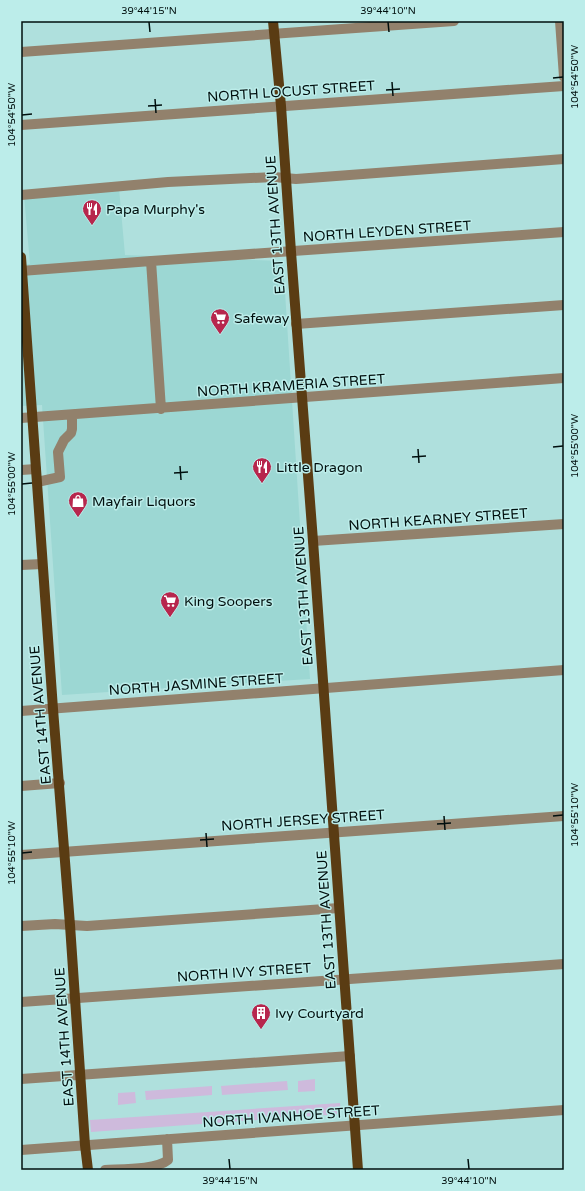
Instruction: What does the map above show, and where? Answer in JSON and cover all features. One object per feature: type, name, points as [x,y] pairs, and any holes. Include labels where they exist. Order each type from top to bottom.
[{"type":"main road","name":"EAST 13TH AVENUE","points":[[273,21],[281,106],[290,252],[313,541],[358,1170]]},
{"type":"main road","name":"EAST 14TH AVENUE","points":[[21,257],[25,369],[32,418],[88,1170]]},
{"type":"street","points":[[21,52],[454,21]]},
{"type":"street","points":[[560,21],[564,77]]},
{"type":"street","name":"NORTH LOCUST STREET","points":[[21,125],[564,86]]},
{"type":"street","points":[[21,195],[168,182],[274,177],[303,178],[564,159]]},
{"type":"street","name":"NORTH LEYDEN STREET","points":[[22,271],[564,232]]},
{"type":"street","points":[[151,261],[161,409]]},
{"type":"street","points":[[296,324],[564,305]]},
{"type":"street","name":"NORTH KRAMERIA STREET","points":[[21,418],[161,409],[564,378]]},
{"type":"street","points":[[36,482],[60,477],[58,452],[64,440],[71,433],[72,415]]},
{"type":"street","points":[[21,470],[36,470]]},
{"type":"street","name":"NORTH KEARNEY STREET","points":[[313,541],[564,524]]},
{"type":"street","points":[[21,565],[42,564]]},
{"type":"street","name":"NORTH JASMINE STREET","points":[[21,711],[564,670]]},
{"type":"street","points":[[21,786],[60,783]]},
{"type":"street","name":"NORTH JERSEY STREET","points":[[21,855],[564,816]]},
{"type":"street","points":[[21,926],[55,924],[87,926],[339,908]]},
{"type":"street","name":"NORTH IVY STREET","points":[[21,1002],[344,978],[564,964]]},
{"type":"street","points":[[21,1079],[350,1056]]},
{"type":"street","name":"NORTH IVANHOE STREET","points":[[21,1150],[564,1110]]},
{"type":"street","points":[[105,1170],[163,1164],[168,1160],[168,1139]]},
{"type":"shaded area","points":[[119,188],[125,255],[283,261],[310,679],[62,695],[42,405],[21,406],[21,265],[30,264],[24,195]]},
{"type":"shaded area","points":[[315,1079],[315,1091],[298,1092],[298,1081]]},
{"type":"shaded area","points":[[287,1081],[288,1090],[222,1095],[221,1086]]},
{"type":"shaded area","points":[[212,1086],[212,1095],[146,1100],[145,1091]]},
{"type":"shaded area","points":[[135,1092],[136,1103],[118,1105],[118,1093]]},
{"type":"shaded area","points":[[340,1103],[341,1114],[91,1132],[90,1120]]},
{"type":"place","name":"Papa Murphy's","points":[[92,226]]},
{"type":"place","name":"Safeway","points":[[220,335]]},
{"type":"place","name":"Little Dragon","points":[[262,484]]},
{"type":"place","name":"Mayfair Liquors","points":[[78,518]]},
{"type":"place","name":"King Soopers","points":[[170,618]]},
{"type":"place","name":"Ivy Courtyard","points":[[261,1030]]}]
